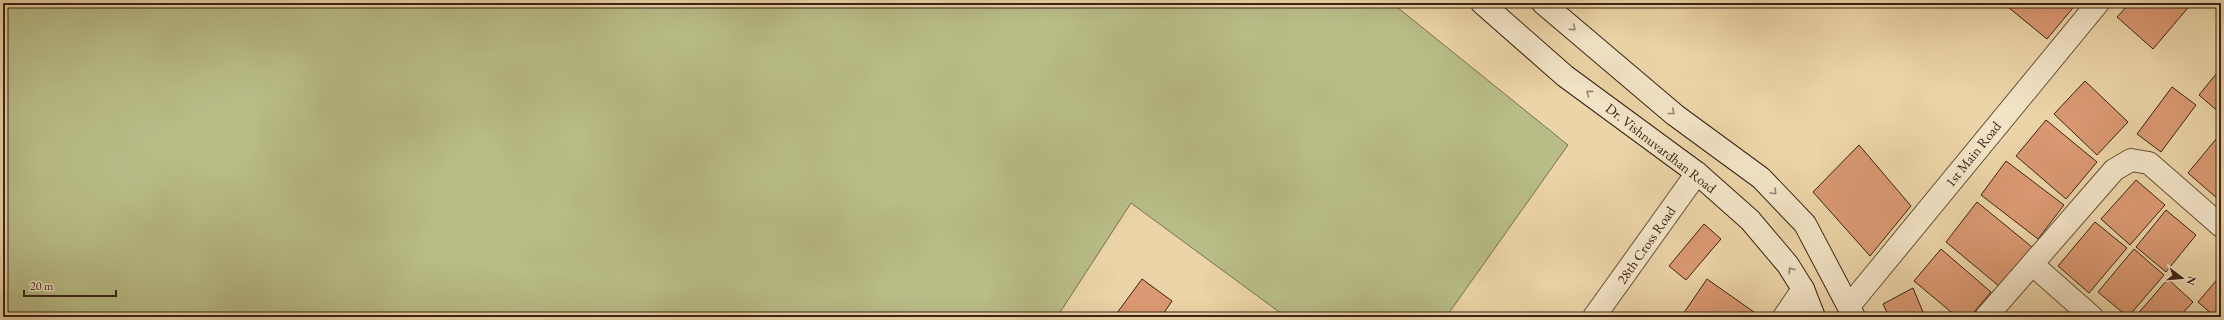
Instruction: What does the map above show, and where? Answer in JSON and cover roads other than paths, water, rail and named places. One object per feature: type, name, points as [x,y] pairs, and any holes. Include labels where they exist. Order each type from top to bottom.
[{"type":"street","name":"Dr. Vishnuvardhan Road","points":[[1482,3],[1565,76],[1697,173],[1750,220],[1788,265],[1803,289],[1814,317]]},
{"type":"street","points":[[1543,3],[1674,115],[1761,178],[1805,224],[1852,311]]},
{"type":"street","name":"1st Main Road","points":[[1852,311],[2098,3]]},
{"type":"street","points":[[1986,317],[2114,170],[2131,160],[2149,163],[2221,226]]},
{"type":"street","name":"28th Cross Road","points":[[1594,317],[1697,173]]},
{"type":"street","points":[[2032,264],[2092,317]]},
{"type":"street","points":[[1784,317],[1803,289]]}]
